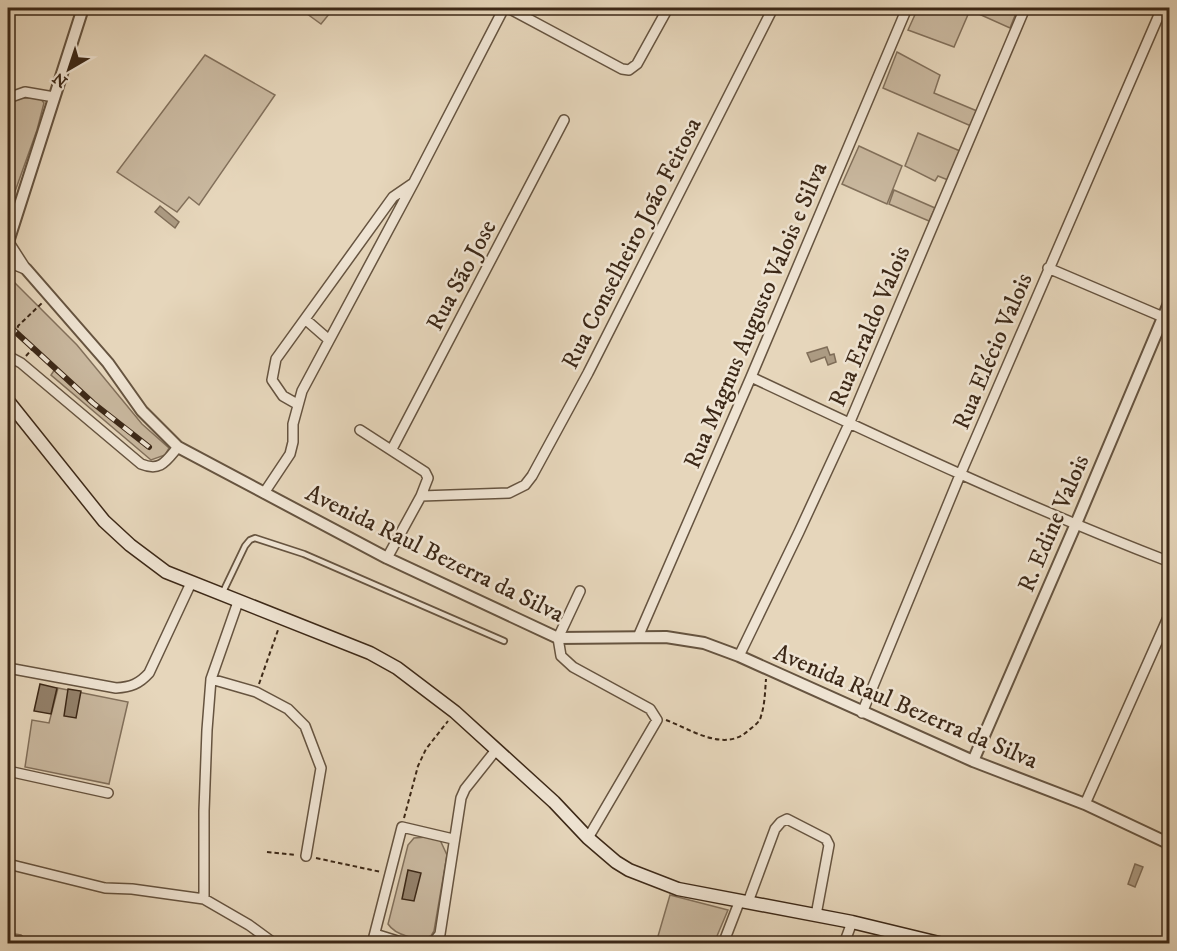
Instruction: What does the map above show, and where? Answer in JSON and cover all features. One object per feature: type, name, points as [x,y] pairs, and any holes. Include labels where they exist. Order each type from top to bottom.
[{"type":"main road","points":[[8,401],[104,521],[165,572],[381,658],[455,712],[554,802],[588,838],[628,870],[662,884],[852,922],[943,944]]},
{"type":"street","points":[[8,242],[82,8]]},
{"type":"street","points":[[264,493],[290,454],[297,404],[506,8],[622,69],[629,70],[637,64],[668,8]]},
{"type":"street","name":"Rua Conselheiro João Feitosa","points":[[421,496],[516,491],[532,476],[588,373],[773,8]]},
{"type":"street","name":"Rua Magnus Augusto Valois e Silva","points":[[639,637],[907,8]]},
{"type":"street","name":"Rua Eraldo Valois","points":[[739,656],[849,424],[1025,8]]},
{"type":"street","name":"Rua Elécio Valois","points":[[862,712],[1048,268],[1162,8]]},
{"type":"street","points":[[8,98],[25,92],[54,97]]},
{"type":"street","name":"Rua São Jose","points":[[392,449],[564,120]]},
{"type":"street","points":[[297,404],[283,396],[272,380],[276,359],[393,197],[414,182]]},
{"type":"street","name":"Avenida Raul Bezerra da Silva","points":[[8,242],[49,297],[108,363],[142,411],[178,447],[387,558],[558,638],[666,637],[704,643],[739,656],[973,761],[1085,804],[1170,844]]},
{"type":"street","name":"Avenida Raul Bezerra da Silva","points":[[8,262],[26,269]]},
{"type":"street","points":[[1048,268],[1166,316]]},
{"type":"street","name":"R. Edine Valois","points":[[973,761],[1166,316],[1170,301]]},
{"type":"street","points":[[305,319],[329,340]]},
{"type":"street","points":[[8,356],[21,363],[141,464],[152,468],[160,466],[178,447]]},
{"type":"street","points":[[751,377],[1075,526],[1170,562]]},
{"type":"street","points":[[360,430],[425,472],[427,482],[421,496],[387,558]]},
{"type":"street","points":[[8,668],[116,688],[130,687],[142,681],[149,673],[191,583]]},
{"type":"street","points":[[580,591],[558,638],[561,656],[566,662],[653,712],[656,725],[588,838]]},
{"type":"street","points":[[204,899],[204,811],[211,680],[238,602]]},
{"type":"street","points":[[1085,804],[1170,613]]},
{"type":"street","points":[[211,680],[256,692],[288,709],[305,726],[321,768],[306,856]]},
{"type":"street","points":[[432,944],[440,934],[461,798],[465,789],[496,750]]},
{"type":"street","points":[[8,771],[108,793]]},
{"type":"street","points":[[723,944],[775,830],[781,822],[787,819],[826,839],[830,844],[816,915]]},
{"type":"street","points":[[407,944],[373,939],[402,827],[453,839]]},
{"type":"street","points":[[8,864],[105,888],[132,889],[204,899],[249,925],[275,944]]},
{"type":"street","points":[[843,944],[852,922]]},
{"type":"lane","points":[[222,595],[245,546],[255,538],[304,554],[504,641]]},
{"type":"path","points":[[21,363],[33,348],[16,331],[18,326],[49,297]]},
{"type":"path","points":[[256,692],[282,618]]},
{"type":"path","points":[[653,712],[712,738],[727,742],[746,734],[761,720],[766,668]]},
{"type":"path","points":[[402,827],[418,766],[426,749],[455,712]]},
{"type":"path","points":[[267,852],[306,856],[390,873]]},
{"type":"shaded area","points":[[299,8],[334,8],[321,24]]},
{"type":"shaded area","points":[[918,8],[1018,8],[1010,28],[970,10],[954,47],[908,30]]},
{"type":"shaded area","points":[[897,52],[940,75],[934,93],[977,111],[971,126],[883,88]]},
{"type":"shaded area","points":[[205,55],[275,95],[199,205],[189,197],[177,212],[117,172]]},
{"type":"shaded area","points":[[19,98],[40,98],[44,103],[37,130],[8,211],[8,102]]},
{"type":"shaded area","points":[[918,133],[960,151],[948,180],[938,176],[935,181],[905,166]]},
{"type":"shaded area","points":[[859,146],[902,166],[887,204],[842,184]]},
{"type":"shaded area","points":[[894,190],[935,208],[929,221],[889,204]]},
{"type":"shaded area","points":[[160,206],[179,222],[175,228],[155,212]]},
{"type":"shaded area","points":[[13,281],[77,345],[142,424],[169,448],[165,455],[151,460],[51,375],[55,369],[12,330],[8,335],[8,327],[10,328],[8,325],[8,287]]},
{"type":"shaded area","points":[[827,347],[830,355],[834,354],[836,362],[828,365],[825,357],[811,362],[807,353]]},
{"type":"shaded area","points":[[58,688],[128,702],[109,784],[25,767],[32,720],[49,723]]},
{"type":"shaded area","points":[[427,837],[440,840],[447,855],[434,931],[426,938],[414,938],[396,931],[388,924],[408,845],[414,838]]},
{"type":"shaded area","points":[[1135,864],[1143,867],[1135,887],[1128,884]]},
{"type":"shaded area","points":[[670,895],[728,910],[714,943],[656,943]]},
{"type":"shaded area","points":[[8,933],[21,935],[31,943],[8,943]]},
{"type":"building","points":[[40,684],[57,688],[51,714],[34,711]]},
{"type":"building","points":[[68,689],[81,691],[76,718],[64,716]]},
{"type":"building","points":[[408,870],[421,873],[414,901],[402,899]]},
{"type":"railway","points":[[8,325],[93,403],[149,447]]}]
